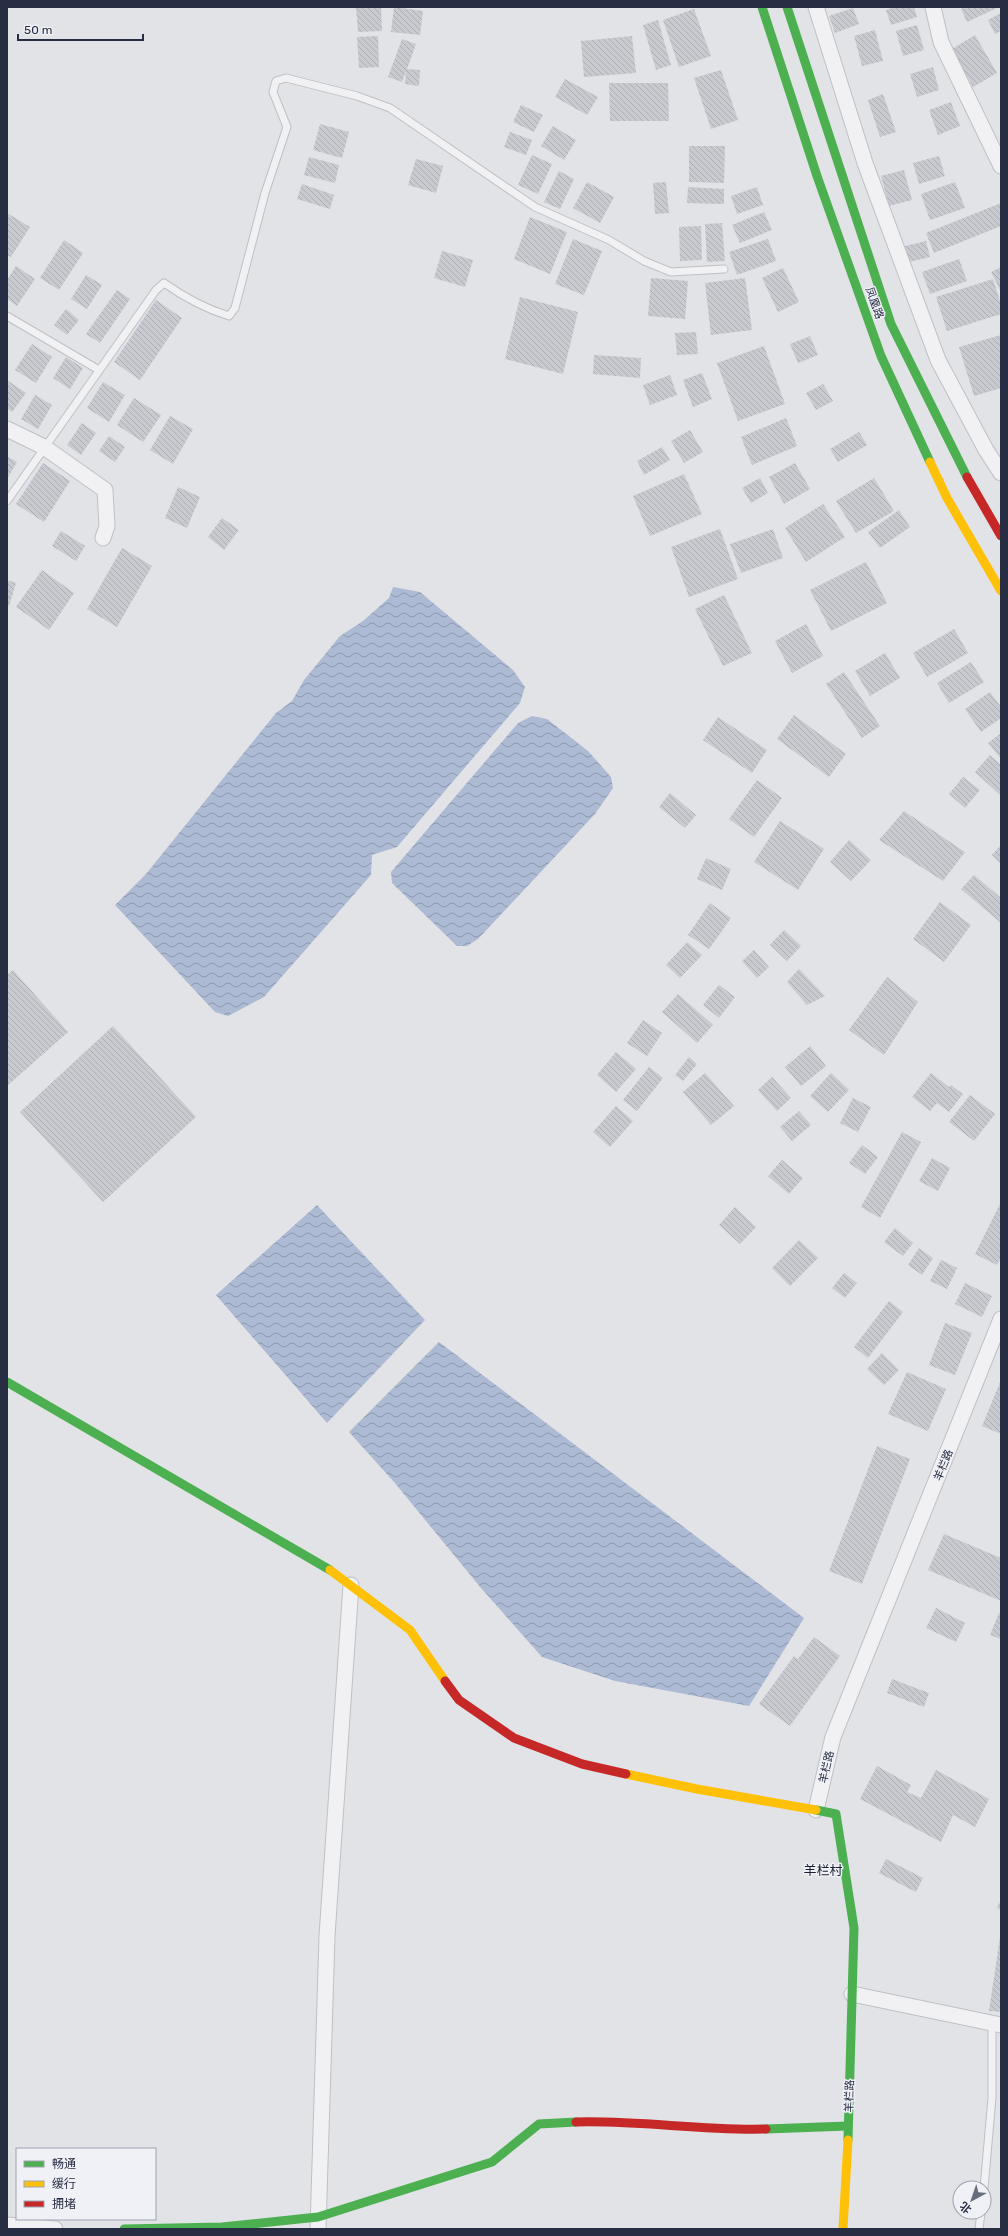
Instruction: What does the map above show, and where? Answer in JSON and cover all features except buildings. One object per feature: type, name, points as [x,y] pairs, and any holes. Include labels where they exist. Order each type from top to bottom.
[{"type":"main road","name":"凤凰路","points":[[762,7],[817,176],[881,356],[947,498],[1001,591]]},
{"type":"main road","name":"凤凰路","points":[[787,7],[891,324],[971,485],[1001,536]]},
{"type":"main road","points":[[7,1382],[335,1573],[410,1630],[459,1700],[514,1738],[582,1764],[697,1789],[816,1810]]},
{"type":"main road","name":"羊栏路","points":[[816,1810],[836,1814],[854,1928],[846,2200],[843,2229]]},
{"type":"main road","points":[[124,2229],[318,2223],[492,2162],[539,2124],[608,2121],[730,2130],[848,2126]]},
{"type":"street","points":[[816,7],[865,163],[938,360],[986,450],[1001,473]]},
{"type":"street","points":[[933,7],[941,42],[1001,166]]},
{"type":"street","points":[[7,429],[44,447],[105,490],[107,526],[103,538]]},
{"type":"street","name":"羊栏路","points":[[816,1810],[833,1737],[1001,1319]]},
{"type":"street","points":[[318,2223],[327,1936],[351,1585]]},
{"type":"street","points":[[852,1994],[997,2024]]},
{"type":"street","points":[[7,2225],[55,2229]]},
{"type":"lane","points":[[7,501],[156,290],[164,283],[182,295],[219,313],[229,316],[235,308],[264,193],[287,127],[273,92],[276,81],[286,78],[358,96],[390,108],[535,207],[609,240],[644,261],[671,272],[724,269]]},
{"type":"lane","points":[[7,316],[99,370]]},
{"type":"lane","points":[[985,2180],[997,2024]]},
{"type":"water","points":[[393,587],[420,592],[513,670],[525,687],[520,703],[397,847],[372,855],[371,875],[264,997],[228,1016],[215,1012],[115,905],[146,874],[276,713],[292,701],[304,680],[340,636],[363,621],[389,598]]},
{"type":"water","points":[[532,716],[547,719],[588,751],[611,777],[613,788],[595,814],[478,939],[467,946],[457,946],[392,883],[391,872],[518,723]]},
{"type":"water","points":[[317,1205],[425,1320],[327,1423],[216,1295]]},
{"type":"water","points":[[439,1342],[804,1618],[749,1706],[615,1681],[542,1657],[481,1588],[394,1482],[349,1432]]},
{"type":"traffic: fast","points":[[762,7],[817,176],[881,356],[930,462]]},
{"type":"traffic: fast","points":[[787,7],[891,324],[967,477]]},
{"type":"traffic: fast","points":[[7,1382],[330,1570]]},
{"type":"traffic: fast","points":[[816,1810],[836,1814],[854,1928],[848,2140]]},
{"type":"traffic: fast","points":[[124,2229],[222,2227],[318,2217],[492,2162],[539,2124],[576,2122]]},
{"type":"traffic: fast","points":[[766,2129],[848,2126]]},
{"type":"traffic: slow","points":[[930,462],[947,498],[1001,591]]},
{"type":"traffic: slow","points":[[330,1570],[410,1630],[445,1681]]},
{"type":"traffic: slow","points":[[626,1774],[697,1789],[816,1810]]},
{"type":"traffic: slow","points":[[843,2229],[848,2140]]},
{"type":"traffic: jam","points":[[967,477],[1001,536]]},
{"type":"traffic: jam","points":[[445,1681],[459,1700],[514,1738],[582,1764],[626,1774]]},
{"type":"traffic: jam","points":[[576,2122],[766,2129]]},
{"type":"district","name":"羊栏村","points":[[823,1870]]}]
